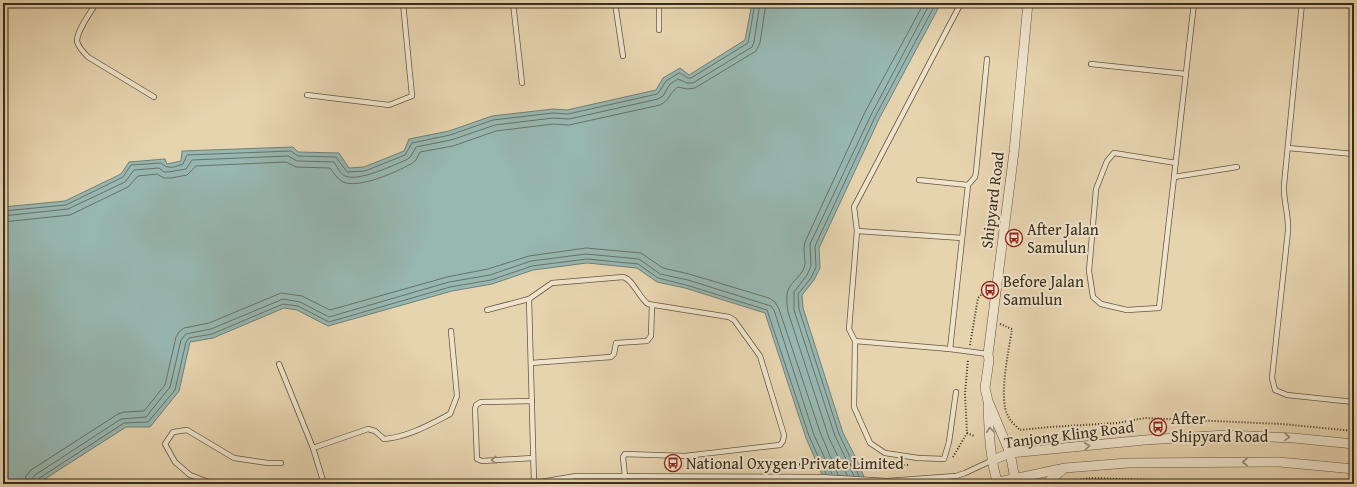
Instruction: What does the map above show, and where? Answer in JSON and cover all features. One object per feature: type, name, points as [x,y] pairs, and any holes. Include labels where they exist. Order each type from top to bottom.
[{"type":"street","name":"Shipyard Road","points":[[1015,481],[1010,453],[988,400],[985,388],[997,278],[1014,152],[1028,3]]},
{"type":"street","name":"Shipyard Road","points":[[988,400],[989,431],[995,483]]},
{"type":"street","name":"Tanjong Kling Road","points":[[993,460],[1010,453],[1145,440],[1226,435],[1294,438],[1354,444]]},
{"type":"street","name":"Tanjong Kling Road","points":[[995,483],[1015,481],[1065,468],[1128,463],[1279,462],[1354,469]]},
{"type":"street","name":"Tanjong Kling Road","points":[[1046,484],[1065,468]]},
{"type":"lane","points":[[96,3],[79,33],[77,42],[82,51],[88,57],[154,97]]},
{"type":"lane","points":[[307,96],[389,105],[412,96],[403,3]]},
{"type":"lane","points":[[513,3],[522,83]]},
{"type":"lane","points":[[615,3],[622,56]]},
{"type":"lane","points":[[659,3],[659,30]]},
{"type":"lane","points":[[956,392],[949,442],[944,459],[918,458],[885,453],[870,443],[854,407],[855,341],[849,329],[857,231],[854,210],[855,204],[961,3]]},
{"type":"lane","points":[[1176,163],[1114,153],[1107,160],[1096,189],[1089,271],[1093,296],[1101,304],[1126,310],[1159,308],[1176,163],[1194,3]]},
{"type":"lane","points":[[1302,3],[1284,194],[1289,218],[1288,231],[1272,378],[1275,390],[1287,395],[1354,402]]},
{"type":"lane","points":[[950,349],[968,185],[975,177],[976,172],[988,59]]},
{"type":"lane","points":[[1090,64],[1186,74]]},
{"type":"lane","points":[[1288,148],[1354,154]]},
{"type":"lane","points":[[1174,177],[1237,167]]},
{"type":"lane","points":[[919,180],[968,185]]},
{"type":"lane","points":[[857,231],[962,238]]},
{"type":"lane","points":[[487,310],[529,299],[552,283],[623,277],[628,279],[642,300],[648,304],[729,317],[734,320],[760,356],[784,435],[784,440],[780,445],[685,456],[625,454],[623,457],[624,477]]},
{"type":"lane","points":[[529,299],[533,458],[532,484]]},
{"type":"lane","points":[[531,363],[611,357],[614,354],[616,343],[647,341],[651,336],[652,305]]},
{"type":"lane","points":[[314,448],[368,428],[384,439],[393,438],[420,430],[450,414],[457,396],[451,331]]},
{"type":"lane","points":[[855,341],[950,349],[988,354]]},
{"type":"lane","points":[[279,364],[314,448],[324,484]]},
{"type":"lane","points":[[532,401],[481,402],[476,405],[475,409],[477,459],[482,461],[533,458]]},
{"type":"lane","points":[[214,484],[190,475],[175,462],[165,444],[172,432],[187,430],[234,458],[268,463],[281,463]]},
{"type":"lane","name":"Tanjong Kling Road","points":[[532,484],[576,476],[766,478],[820,477],[887,481],[956,476],[993,460]]},
{"type":"lane","points":[[766,478],[766,484]]},
{"type":"lane","name":"Tanjong Kling Road","points":[[887,481],[895,484]]},
{"type":"path","points":[[950,460],[967,433],[965,394],[969,351],[978,298],[997,278]]},
{"type":"path","points":[[992,321],[1012,329],[1004,390],[1004,403],[1008,417],[1020,430],[1151,418],[1282,424],[1354,431]]},
{"type":"path","points":[[967,433],[974,436]]},
{"type":"path","points":[[766,478],[767,464],[913,465]]},
{"type":"path","points":[[1063,484],[1069,481],[1091,478],[1276,484]]},
{"type":"water","points":[[752,3],[941,3],[879,119],[819,248],[820,268],[814,280],[802,295],[803,308],[843,433],[867,484],[826,484],[806,438],[765,313],[685,288],[657,282],[637,268],[587,263],[533,270],[492,284],[452,291],[328,326],[297,310],[284,308],[213,338],[190,342],[179,391],[150,427],[126,427],[37,484],[3,484],[3,207],[65,201],[121,174],[129,162],[165,159],[167,164],[181,161],[182,151],[293,147],[298,152],[339,153],[349,168],[364,167],[404,151],[409,139],[449,131],[492,116],[553,109],[567,110],[656,90],[663,78],[680,68],[689,75],[745,40]]},
{"type":"place","name":"After Jalan Samulun","points":[[1014,238]]},
{"type":"place","name":"Before Jalan Samulun","points":[[990,290]]},
{"type":"place","name":"After Shipyard Road","points":[[1158,427]]},
{"type":"place","name":"National Oxygen Private Limited","points":[[673,463]]}]
